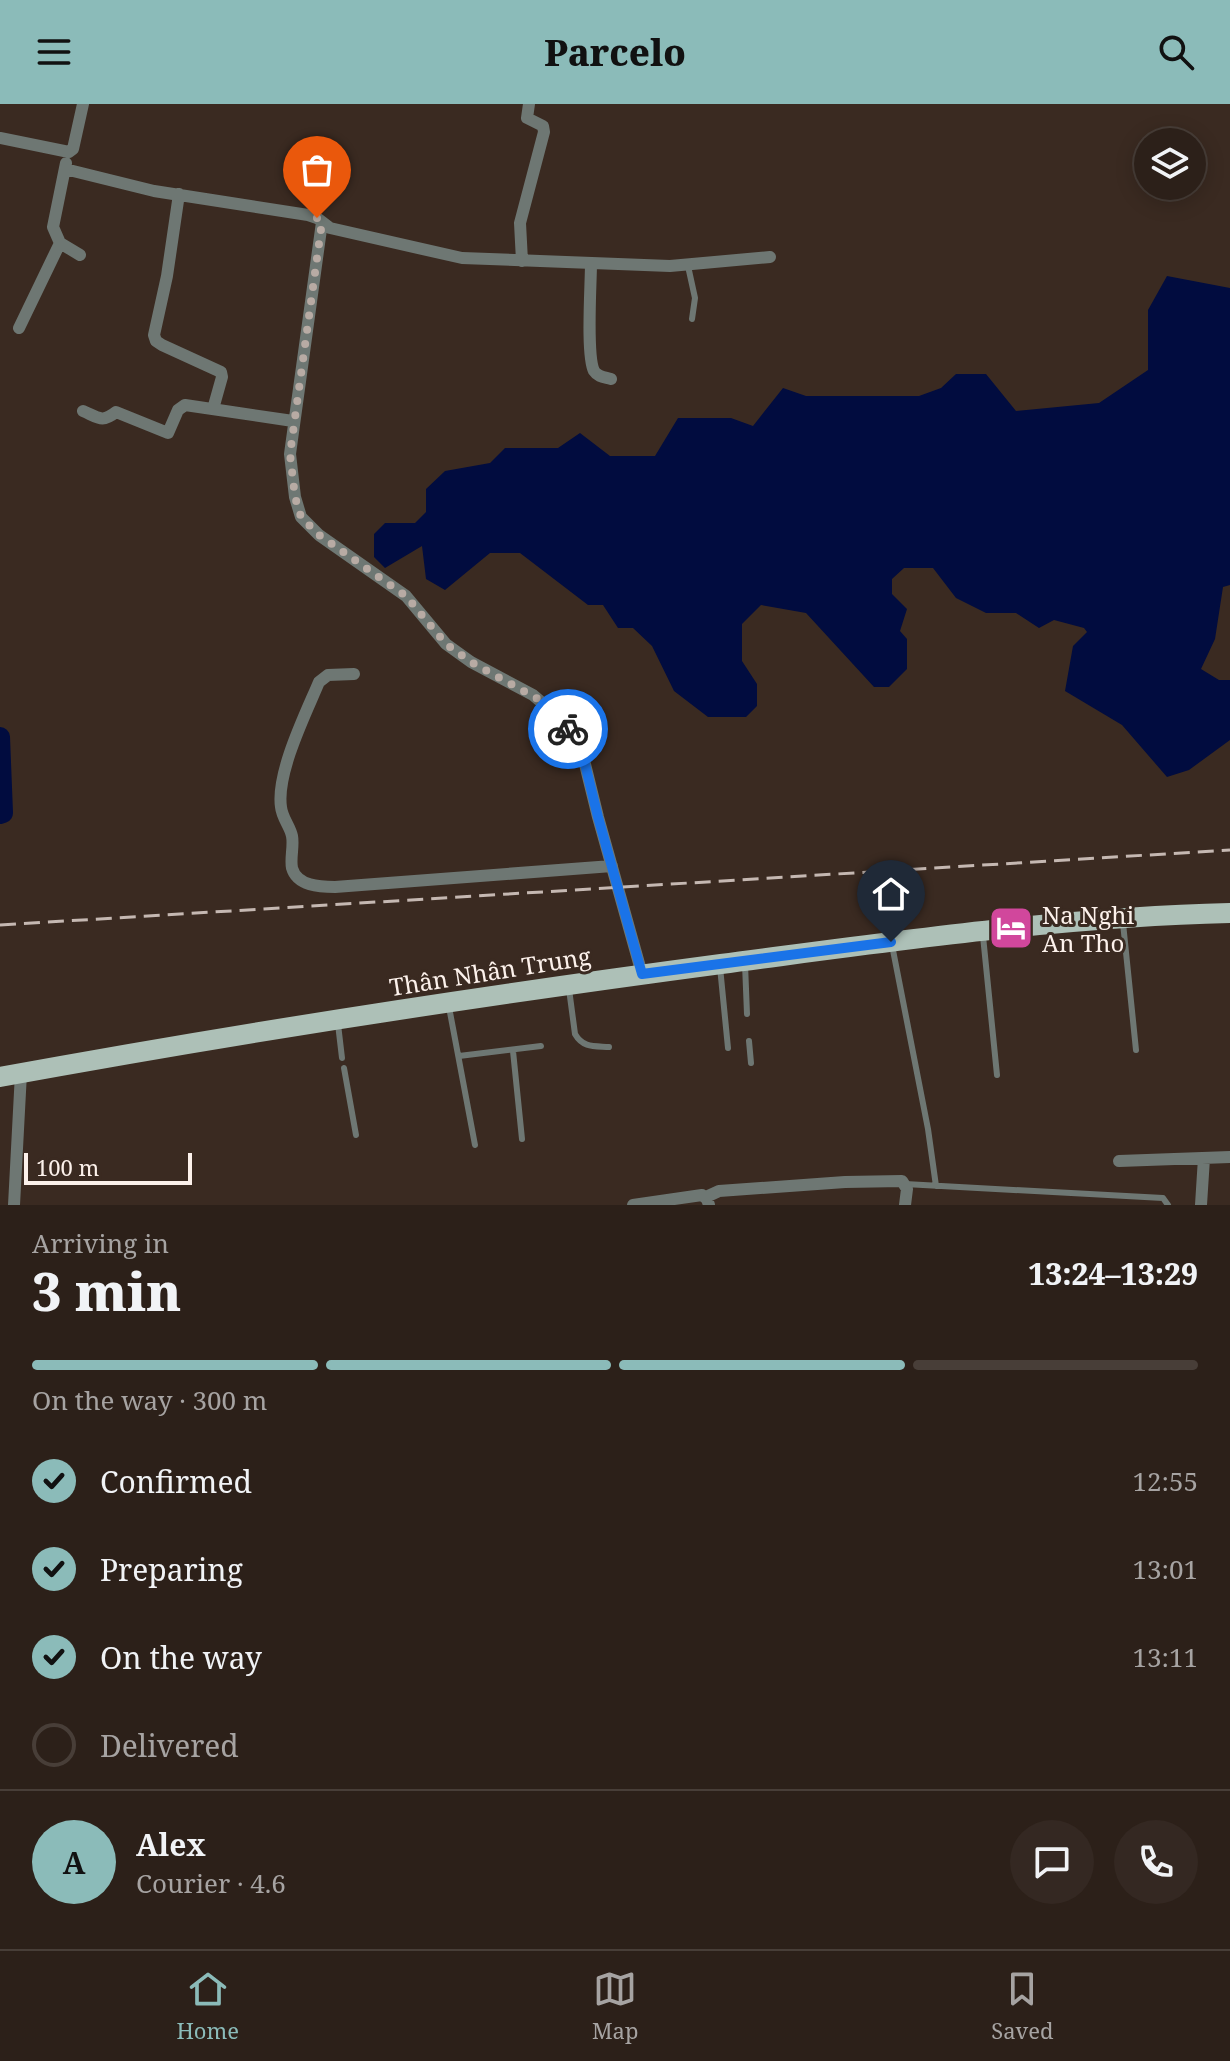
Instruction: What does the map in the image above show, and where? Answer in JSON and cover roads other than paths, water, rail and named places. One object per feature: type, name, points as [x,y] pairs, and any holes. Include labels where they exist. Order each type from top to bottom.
[{"type":"main road","name":"Thân Nhân Trung","points":[[0,1077],[337,1020],[642,974],[982,932],[1122,918],[1230,913]]},
{"type":"street","points":[[80,255],[55,238],[53,217],[83,104]]},
{"type":"street","points":[[522,261],[520,223],[544,132],[543,126],[527,118],[529,104]]},
{"type":"street","points":[[0,138],[55,152],[69,152]]},
{"type":"street","points":[[65,169],[140,188],[308,215],[330,228],[445,255],[522,261],[688,266],[770,257]]},
{"type":"street","points":[[179,194],[167,276],[154,335],[162,345],[221,372],[213,409]]},
{"type":"street","points":[[322,222],[290,454],[298,508],[307,525],[361,567],[406,596],[446,644],[471,662],[533,695],[561,719],[583,756],[642,974]]},
{"type":"street","points":[[19,328],[60,243]]},
{"type":"street","points":[[591,263],[593,369],[598,375],[611,379]]},
{"type":"street","points":[[83,411],[103,419],[116,412],[168,433],[182,406],[293,421]]},
{"type":"street","points":[[354,674],[328,675],[319,682],[293,742],[282,778],[281,806],[292,839],[292,867],[296,875],[310,885],[335,887],[612,866]]},
{"type":"street","points":[[14,1205],[21,1073]]},
{"type":"street","points":[[1119,1161],[1230,1157]]},
{"type":"street","points":[[1201,1205],[1204,1158]]},
{"type":"street","points":[[633,1205],[695,1196],[707,1201],[719,1191],[902,1181],[905,1184],[905,1205]]},
{"type":"lane","points":[[688,266],[695,298],[692,319]]},
{"type":"lane","points":[[1122,918],[1136,1050]]},
{"type":"lane","points":[[982,932],[997,1075]]},
{"type":"lane","points":[[891,942],[928,1129],[936,1186]]},
{"type":"lane","points":[[745,961],[747,1014]]},
{"type":"lane","points":[[720,964],[728,1048]]},
{"type":"lane","points":[[569,985],[578,1040],[586,1046],[609,1047]]},
{"type":"lane","points":[[448,1003],[475,1145]]},
{"type":"lane","points":[[337,1020],[342,1058]]},
{"type":"lane","points":[[749,1041],[751,1063]]},
{"type":"lane","points":[[459,1056],[541,1046]]},
{"type":"lane","points":[[513,1051],[522,1139]]},
{"type":"lane","points":[[344,1068],[356,1135]]},
{"type":"lane","points":[[905,1184],[1163,1198],[1168,1205]]},
{"type":"waterway","points":[[0,737],[3,813],[0,814]]},
{"type":"railway","points":[[0,925],[1230,850]]},
{"type":"place","name":"Na Nghi An Tho","points":[[1011,928]]}]
